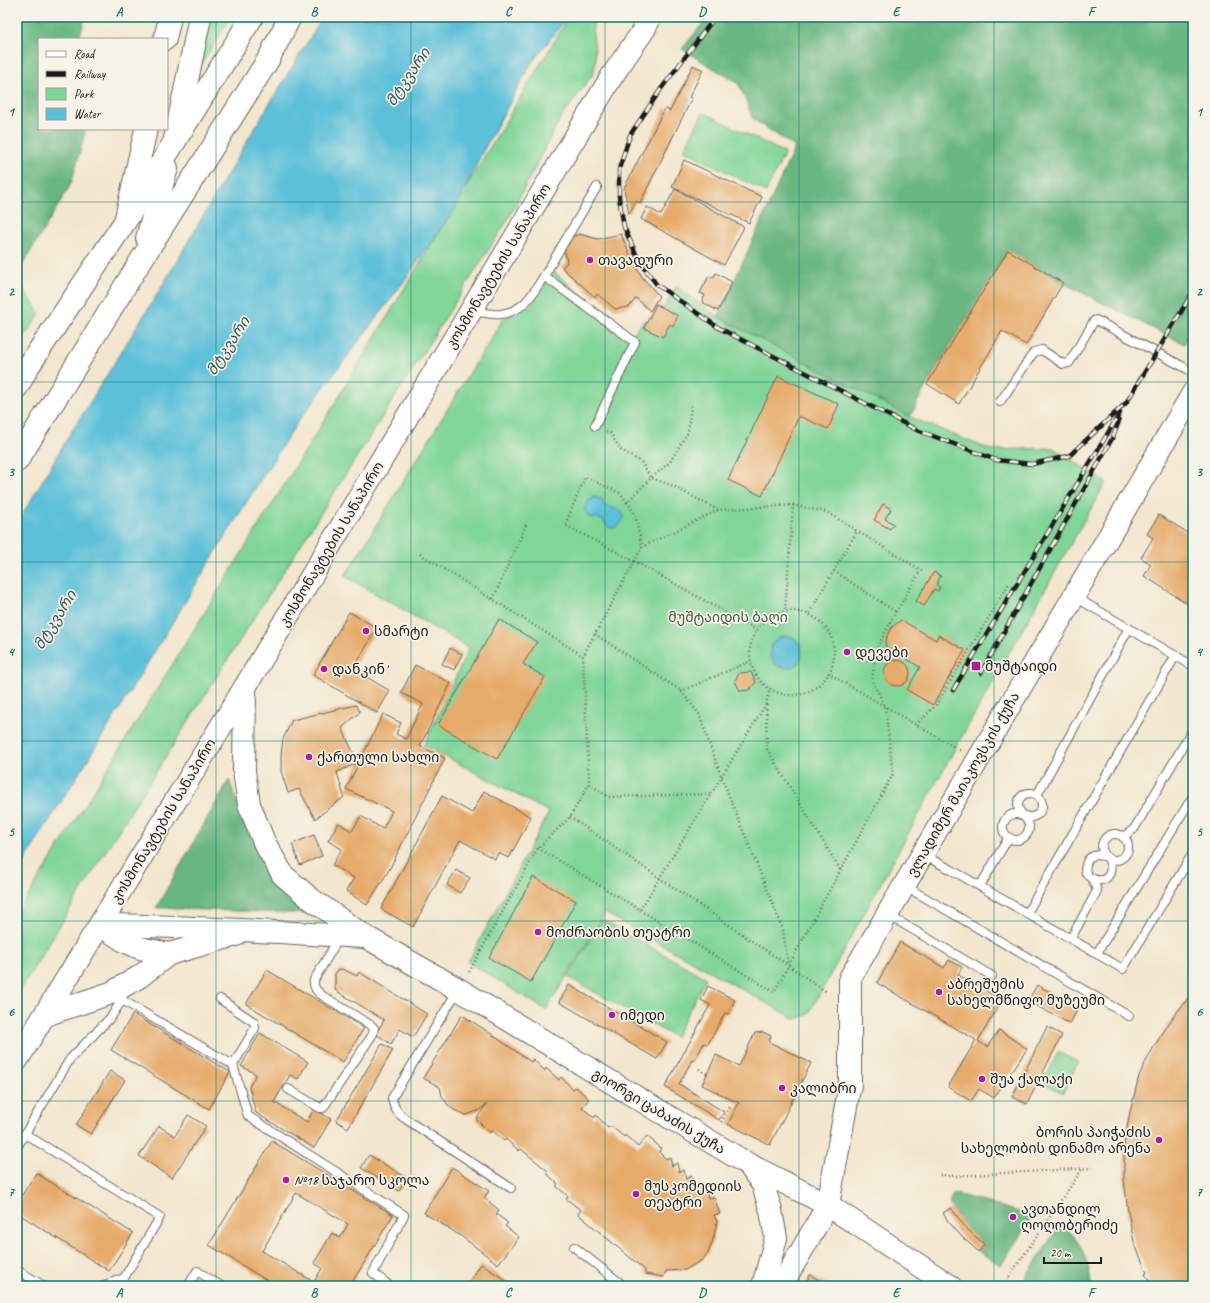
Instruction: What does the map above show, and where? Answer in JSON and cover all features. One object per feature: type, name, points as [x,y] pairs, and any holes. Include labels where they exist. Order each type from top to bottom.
[{"type":"main road","points":[[165,38],[170,17]]},
{"type":"main road","points":[[140,262],[175,142],[200,17]]},
{"type":"main road","points":[[17,388],[22,372],[126,220],[252,17]]},
{"type":"main road","points":[[17,461],[140,262],[268,60],[290,17]]},
{"type":"main road","name":"კოსმონავტების სანაპირო","points":[[17,1060],[245,687],[612,76],[651,21]]},
{"type":"main road","points":[[126,220],[146,130]]},
{"type":"main road","name":"ვლადიმერ მაიაკოვსკის ქუჩა","points":[[781,1286],[828,1205],[850,1084],[850,978],[1193,393]]},
{"type":"main road","points":[[17,432],[46,415]]},
{"type":"main road","name":"გიორგი ცაბაძის ქუჩა","points":[[245,687],[244,771],[250,804],[264,842],[283,875],[311,899],[366,937],[463,980],[639,1100],[748,1164],[828,1205],[950,1286]]},
{"type":"main road","name":"გიორგი ცაბაძის ქუჩა","points":[[100,925],[255,930],[366,937]]},
{"type":"main road","name":"გიორგი ცაბაძის ქუჩა","points":[[100,925],[126,942],[140,948],[169,954]]},
{"type":"main road","points":[[163,926],[155,933],[153,940],[155,946],[169,954]]},
{"type":"main road","name":"გიორგი ცაბაძის ქუჩა","points":[[45,1015],[112,993],[124,992],[139,977],[169,954],[255,930]]},
{"type":"main road","points":[[748,1164],[763,1185],[771,1211],[776,1238],[763,1286]]},
{"type":"lane","points":[[472,311],[500,314],[517,309],[531,298],[597,187]]},
{"type":"lane","points":[[544,276],[635,342],[595,426]]},
{"type":"lane","points":[[1000,402],[1034,352],[1042,350],[1064,364],[1069,363],[1096,320],[1193,372]]},
{"type":"lane","points":[[1074,596],[1193,666]]},
{"type":"lane","points":[[1037,795],[1129,628]]},
{"type":"lane","points":[[1027,913],[1176,656]]},
{"type":"lane","points":[[1123,837],[1134,830],[1193,729]]},
{"type":"lane","points":[[1023,816],[1018,814],[1007,817],[1003,828],[1009,837],[1020,839],[1025,836],[1028,831],[1029,826],[1027,820],[1023,816],[1019,812],[1017,807],[1021,796],[1026,793],[1037,795],[1043,804],[1042,810],[1034,818],[1023,816]]},
{"type":"lane","points":[[1097,953],[1193,796]]},
{"type":"lane","points":[[1071,938],[1098,891],[1085,869],[1089,858],[1094,855],[1100,855],[1107,857],[1113,860],[1119,860],[1124,857],[1128,852],[1128,847],[1127,841],[1123,837],[1118,834],[1112,835],[1107,837],[1103,842],[1102,848],[1104,853],[1107,857],[1112,867],[1111,872],[1102,880],[1096,881],[1091,878]]},
{"type":"lane","points":[[980,886],[1009,837]]},
{"type":"lane","points":[[922,855],[980,886],[1123,969],[1193,853]]},
{"type":"lane","points":[[904,885],[1129,1016]]},
{"type":"lane","points":[[887,914],[992,976]]},
{"type":"lane","points":[[288,1089],[320,1108],[323,1108],[373,1034],[374,1028],[372,1026],[317,992],[313,985],[314,980],[341,936]]},
{"type":"lane","points":[[463,980],[392,1098],[394,1107],[403,1118],[512,1188]]},
{"type":"lane","points":[[17,1147],[70,1059],[111,1017],[124,992],[233,1065],[248,1116],[404,1216],[373,1273],[390,1286]]},
{"type":"lane","points":[[220,999],[256,1024],[233,1065]]},
{"type":"lane","points":[[25,1134],[160,1217],[124,1278],[102,1286]]},
{"type":"lane","points":[[574,1247],[624,1286]]},
{"type":"lane","points":[[17,1270],[44,1286]]},
{"type":"lane","points":[[188,1286],[198,1271],[221,1286]]},
{"type":"path","points":[[626,502],[670,462],[688,432],[691,405]]},
{"type":"path","points":[[595,426],[610,433],[621,450],[641,462],[651,478],[671,485],[718,510]]},
{"type":"path","points":[[642,547],[635,514],[620,494],[585,477],[565,525],[634,561],[757,630]]},
{"type":"path","points":[[785,612],[793,505]]},
{"type":"path","points":[[463,980],[538,848],[570,817],[589,784],[583,656],[642,547],[718,510],[793,505],[827,512],[921,570],[876,650],[872,680],[885,707],[894,774],[774,992],[538,848]]},
{"type":"path","points":[[493,599],[526,525]]},
{"type":"path","points":[[808,615],[857,531]]},
{"type":"path","points":[[420,554],[583,656]]},
{"type":"path","points":[[834,571],[896,612]]},
{"type":"path","points":[[916,725],[936,705],[1010,582]]},
{"type":"path","points":[[785,612],[797,612],[808,615],[818,621],[826,630],[832,641],[832,663],[828,673],[820,684],[809,692],[796,695],[782,694],[770,689],[761,682],[754,672],[750,662],[750,649],[753,636],[760,626],[770,618],[785,612]]},
{"type":"path","points":[[594,634],[681,691],[699,714],[721,776],[783,928],[789,966]]},
{"type":"path","points":[[681,691],[750,662]]},
{"type":"path","points":[[828,673],[964,753]]},
{"type":"path","points":[[770,689],[766,704],[767,749],[841,871]]},
{"type":"path","points":[[640,910],[766,704]]},
{"type":"path","points":[[589,784],[609,797],[710,794]]},
{"type":"path","points":[[570,817],[827,992]]},
{"type":"path","points":[[699,1069],[707,1074]]},
{"type":"path","points":[[721,1122],[730,1107]]},
{"type":"path","points":[[1007,1280],[1083,1168]]},
{"type":"path","points":[[940,1175],[954,1176],[1092,1168]]},
{"type":"green space","points":[[17,17],[85,17],[79,38],[38,38],[38,130],[86,130],[71,184],[22,266],[17,242]]},
{"type":"green space","points":[[208,17],[231,17],[197,71]]},
{"type":"green space","points":[[569,17],[593,17],[596,60],[593,74],[560,119],[507,221],[112,841],[17,995],[17,914],[332,408]]},
{"type":"green space","points":[[708,17],[1193,17],[1193,328],[1184,344],[1063,283],[1008,250],[927,384],[910,417],[718,317],[795,147],[753,119],[739,84],[682,49]]},
{"type":"green space","points":[[703,112],[785,153],[766,192],[684,150]]},
{"type":"green space","points":[[17,245],[21,285],[40,314],[17,348]]},
{"type":"green space","name":"მუშტაიდის ბაღი","points":[[554,272],[632,335],[644,320],[655,323],[676,287],[718,317],[910,417],[991,450],[1053,448],[1106,482],[956,747],[808,1015],[795,1019],[605,913],[546,1010],[468,962],[549,812],[424,745],[469,648],[345,576],[503,319],[530,305]]},
{"type":"green space","points":[[229,780],[251,838],[273,873],[313,914],[156,908]]},
{"type":"green space","points":[[602,920],[706,978],[675,1037],[568,977]]},
{"type":"green space","points":[[1058,1052],[1078,1062],[1063,1093],[1043,1083]]},
{"type":"green space","points":[[953,1193],[1033,1216],[1001,1265],[979,1252],[984,1244],[966,1228],[949,1204]]},
{"type":"green space","points":[[1060,1225],[1073,1235],[1080,1246],[1088,1266],[1091,1286],[1033,1286],[1024,1280]]},
{"type":"water","name":"მტკვარი","points":[[323,17],[568,17],[532,62],[481,155],[456,207],[402,284],[297,423],[249,498],[17,874],[17,524],[64,444],[158,293],[257,124]]},
{"type":"water","points":[[595,497],[603,500],[603,505],[618,509],[622,513],[624,517],[623,520],[617,527],[611,528],[605,525],[603,520],[589,517],[585,511],[585,506]]},
{"type":"water","points":[[786,636],[797,641],[802,652],[797,663],[786,668],[775,663],[770,652],[775,641]]},
{"type":"building","points":[[693,65],[703,70],[689,97],[692,98],[640,203],[636,201],[629,214],[624,188],[665,108],[670,111]]},
{"type":"building","points":[[684,160],[762,197],[749,223],[672,187]]},
{"type":"building","points":[[675,189],[744,227],[724,265],[641,219],[647,207],[661,215]]},
{"type":"building","points":[[579,234],[598,239],[621,234],[633,262],[643,278],[659,296],[650,311],[636,298],[629,307],[615,309],[597,294],[595,297],[562,268],[567,262],[564,248],[570,238]]},
{"type":"building","points":[[1008,250],[1063,283],[1026,345],[1002,331],[959,404],[927,384]]},
{"type":"building","points":[[716,273],[732,282],[718,311],[702,302],[705,295],[700,293],[709,276],[713,278]]},
{"type":"building","points":[[656,304],[678,316],[673,326],[670,324],[663,337],[644,328]]},
{"type":"building","points":[[778,376],[839,404],[828,429],[799,416],[762,496],[728,480]]},
{"type":"building","points":[[883,504],[891,509],[885,519],[894,524],[890,529],[874,520]]},
{"type":"building","points":[[1159,515],[1193,536],[1193,607],[1144,576],[1151,564],[1141,558],[1153,538],[1147,534]]},
{"type":"building","points":[[934,572],[941,576],[936,585],[940,587],[938,591],[934,589],[924,606],[916,601]]},
{"type":"building","points":[[349,612],[377,628],[353,669],[390,691],[377,713],[313,675]]},
{"type":"building","points":[[499,619],[537,642],[523,664],[545,677],[497,759],[438,725]]},
{"type":"building","points":[[901,620],[936,640],[938,635],[965,650],[933,705],[907,690],[920,667],[885,646],[887,636],[892,627]]},
{"type":"building","points":[[450,648],[462,654],[454,670],[442,664]]},
{"type":"building","points":[[897,660],[906,664],[910,673],[906,682],[897,686],[888,682],[884,673],[888,664]]},
{"type":"building","points":[[415,665],[451,683],[420,746],[445,758],[389,870],[367,905],[346,891],[354,878],[332,865],[342,849],[328,841],[338,823],[352,831],[361,816],[383,829],[392,811],[346,789],[383,714],[401,723],[396,734],[406,739],[423,704],[401,693]]},
{"type":"building","points":[[751,672],[756,682],[749,690],[740,691],[735,681],[739,673]]},
{"type":"building","points":[[356,705],[360,712],[342,728],[358,763],[337,772],[344,797],[315,819],[299,789],[288,793],[281,771],[283,739],[292,720]]},
{"type":"building","points":[[484,791],[531,817],[509,858],[498,853],[495,859],[460,840],[413,927],[381,909],[442,796],[472,813]]},
{"type":"building","points":[[314,835],[322,856],[300,865],[292,844]]},
{"type":"building","points":[[456,870],[470,878],[460,893],[447,885]]},
{"type":"building","points":[[533,877],[576,901],[531,982],[489,958]]},
{"type":"building","name":"აბრეშუმის სახელმწიფო მუზეუმი","points":[[900,942],[944,968],[949,960],[962,967],[958,975],[1002,1000],[978,1041],[987,1047],[999,1030],[1027,1049],[994,1098],[979,1089],[971,1101],[948,1087],[976,1040],[877,983]]},
{"type":"building","points":[[342,969],[357,976],[359,972],[427,1014],[413,1037],[400,1029],[391,1044],[376,1034],[384,1020],[335,990],[335,974],[338,970]]},
{"type":"building","points":[[267,970],[364,1028],[343,1062],[246,1004]]},
{"type":"building","points":[[569,985],[667,1042],[657,1059],[559,1002]]},
{"type":"building","points":[[1037,985],[1078,1008],[1070,1024],[1028,1001]]},
{"type":"building","points":[[708,986],[735,1000],[728,1014],[725,1013],[708,1044],[704,1043],[694,1061],[692,1060],[679,1084],[724,1112],[719,1120],[665,1087],[710,1005],[701,1000]]},
{"type":"building","name":"ბორის პაიჭაძის სახელობის დინამო არენა","points":[[1193,992],[1193,1286],[1153,1286],[1145,1274],[1147,1273],[1135,1247],[1128,1212],[1124,1179],[1124,1145],[1130,1112],[1139,1076],[1143,1067],[1173,1017]]},
{"type":"building","points":[[133,1014],[230,1072],[209,1109],[111,1050]]},
{"type":"building","points":[[462,1015],[531,1062],[533,1059],[545,1071],[546,1068],[559,1080],[561,1077],[573,1089],[576,1087],[589,1099],[582,1107],[594,1118],[596,1115],[608,1128],[611,1126],[624,1137],[625,1135],[638,1147],[647,1136],[661,1148],[659,1152],[666,1159],[670,1157],[672,1166],[677,1163],[679,1172],[684,1170],[686,1179],[692,1176],[694,1185],[699,1183],[701,1191],[706,1190],[708,1198],[714,1197],[720,1214],[714,1215],[717,1222],[713,1240],[708,1253],[702,1260],[685,1270],[666,1271],[664,1277],[645,1274],[645,1270],[578,1214],[581,1210],[566,1199],[568,1196],[556,1186],[558,1184],[546,1173],[548,1171],[521,1149],[519,1151],[506,1139],[504,1141],[492,1130],[490,1133],[476,1119],[487,1104],[478,1111],[466,1115],[454,1110],[448,1105],[442,1096],[440,1087],[423,1078]]},
{"type":"building","points":[[1047,1027],[1062,1035],[1027,1104],[1012,1097]]},
{"type":"building","points":[[763,1032],[771,1036],[769,1042],[811,1063],[770,1145],[728,1124],[739,1103],[702,1085],[716,1055],[739,1066],[755,1033]]},
{"type":"building","points":[[260,1033],[308,1062],[298,1079],[290,1075],[274,1102],[307,1122],[314,1109],[331,1119],[314,1148],[256,1113],[249,1087],[256,1074],[241,1066]]},
{"type":"building","points":[[382,1044],[393,1050],[348,1128],[336,1121]]},
{"type":"building","points":[[110,1071],[125,1080],[91,1134],[76,1125]]},
{"type":"building","points":[[188,1115],[206,1126],[172,1178],[139,1156],[159,1126],[175,1136]]},
{"type":"building","points":[[272,1141],[393,1215],[350,1286],[276,1286],[209,1245]],"holes":[[[296,1193],[348,1224],[340,1238],[332,1233],[314,1263],[322,1268],[314,1282],[262,1251]]]},
{"type":"building","points":[[369,1155],[407,1178],[399,1191],[361,1168]]},
{"type":"building","points":[[452,1167],[489,1191],[484,1198],[499,1210],[496,1214],[508,1223],[505,1226],[519,1237],[498,1264],[461,1236],[424,1213]]},
{"type":"building","points":[[36,1173],[133,1233],[109,1271],[17,1213],[17,1203]]},
{"type":"building","points":[[951,1208],[966,1228],[984,1244],[979,1252],[962,1237],[948,1221],[943,1213]]},
{"type":"building","points":[[481,1264],[514,1286],[467,1286]]},
{"type":"building","points":[[810,1275],[830,1286],[804,1286]]},
{"type":"railway","points":[[715,17],[661,89],[630,135],[619,169],[619,197],[624,227],[639,261],[657,285],[719,328],[917,430],[996,460],[1032,464],[1069,456],[1126,403],[1193,292]]},
{"type":"railway","points":[[953,690],[1120,413]]},
{"type":"railway","points":[[981,673],[1113,437],[1119,421]]},
{"type":"place","name":"თავადური","points":[[590,260]]},
{"type":"place","name":"სმარტი","points":[[366,631]]},
{"type":"place","name":"დევები","points":[[847,652]]},
{"type":"place","name":"მუშტაიდი","points":[[976,666]]},
{"type":"place","name":"დანკინ'","points":[[324,669]]},
{"type":"place","name":"ქართული სახლი","points":[[309,757]]},
{"type":"place","name":"მოძრაობის თეატრი","points":[[538,932]]},
{"type":"place","name":"აბრეშუმის სახელმწიფო მუზეუმი","points":[[939,992]]},
{"type":"place","name":"იმედი","points":[[612,1015]]},
{"type":"place","name":"შუა ქალაქი","points":[[982,1079]]},
{"type":"place","name":"კალიბრი","points":[[782,1088]]},
{"type":"place","name":"ბორის პაიჭაძის სახელობის დინამო არენა","points":[[1159,1140]]},
{"type":"place","name":"№18 საჯარო სკოლა","points":[[286,1180]]},
{"type":"place","name":"მუსკომედიის თეატრი","points":[[636,1194]]},
{"type":"place","name":"ავთანდილ ღოღობერიძე","points":[[1013,1217]]}]
